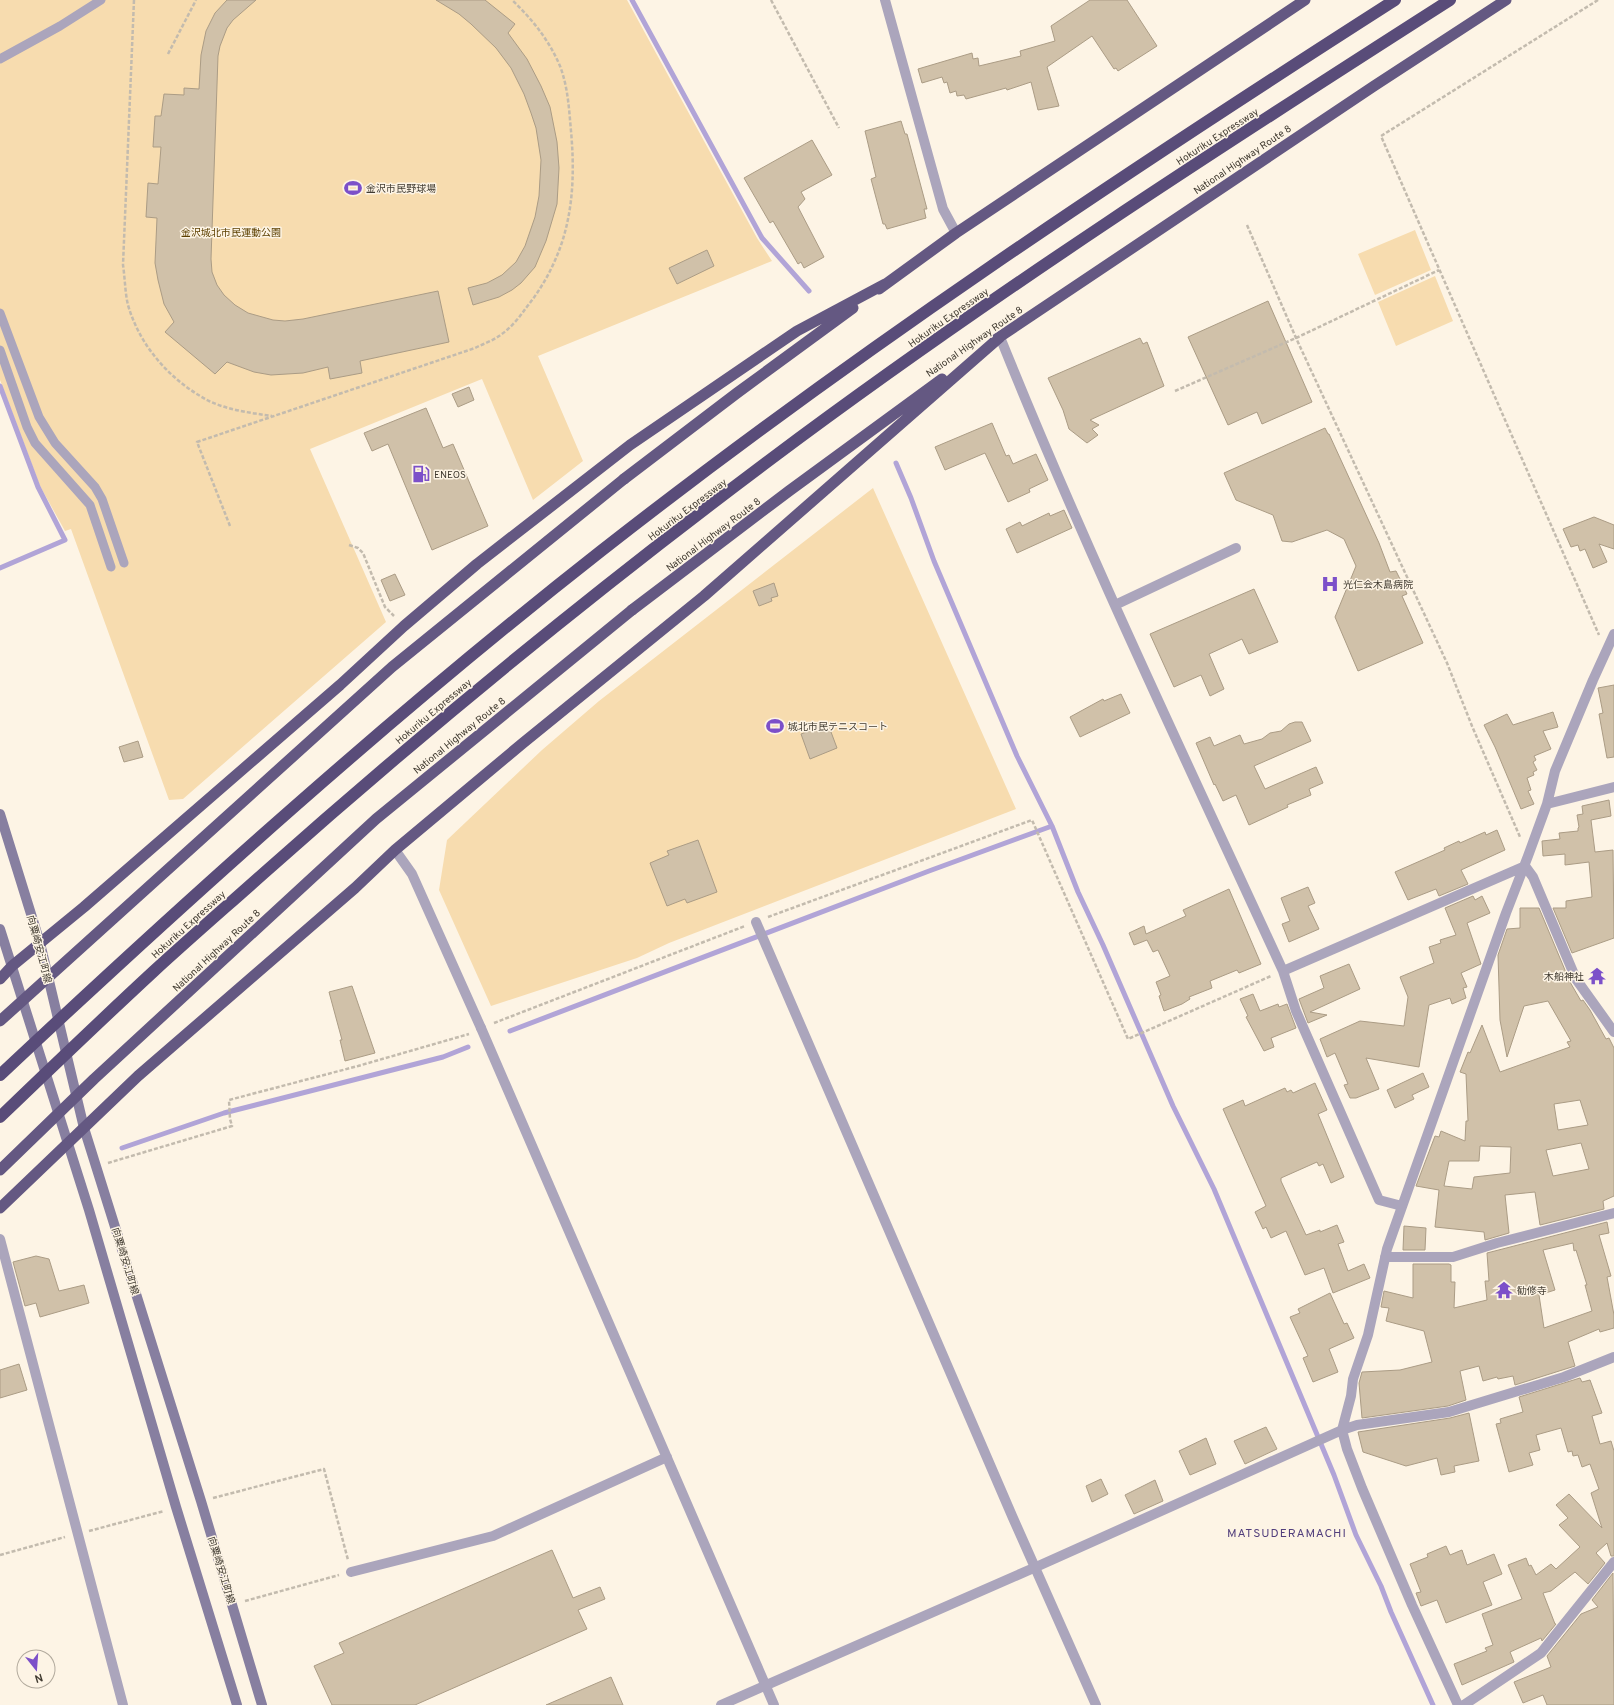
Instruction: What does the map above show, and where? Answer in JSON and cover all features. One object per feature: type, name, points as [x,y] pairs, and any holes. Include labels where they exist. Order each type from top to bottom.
[{"type":"highway","points":[[0,1021],[392,667],[624,479],[737,393],[956,233],[1305,0]]},
{"type":"highway","name":"Hokuriku Expressway","points":[[0,1075],[135,948],[311,791],[452,670],[601,551],[742,444],[910,322],[1083,203],[1395,0]]},
{"type":"highway","name":"Hokuriku Expressway","points":[[0,1117],[155,969],[330,814],[471,695],[632,565],[773,458],[930,344],[1112,219],[1290,102],[1450,0]]},
{"type":"highway","name":"National Highway Route 8","points":[[0,1170],[94,1079],[376,819],[632,610],[789,491],[1000,336],[1374,86],[1506,0]]},
{"type":"highway","points":[[0,979],[12,966],[84,907],[340,685],[404,626],[477,564],[630,445],[797,331],[885,284]]},
{"type":"highway","points":[[0,1208],[138,1076],[355,888],[395,850],[523,743],[704,596],[1000,336]]},
{"type":"main road","name":"向粟崎安江町線","points":[[0,814],[40,943],[84,1128],[204,1509],[262,1705]]},
{"type":"main road","name":"向粟崎安江町線","points":[[0,929],[67,1145],[89,1210],[176,1507],[237,1705]]},
{"type":"street","points":[[885,0],[943,209],[956,233]]},
{"type":"street","points":[[1000,336],[1033,419],[1115,605],[1283,971],[1296,1011],[1379,1200],[1402,1206]]},
{"type":"street","points":[[1115,605],[1236,548]]},
{"type":"street","points":[[1458,1705],[1412,1605],[1362,1488],[1347,1449],[1342,1430],[1351,1396],[1353,1379],[1368,1336],[1385,1257],[1402,1206],[1506,913],[1547,804],[1555,771],[1614,634]]},
{"type":"street","points":[[1547,804],[1614,787]]},
{"type":"street","points":[[395,850],[412,874],[481,1028],[774,1705]]},
{"type":"street","points":[[1283,971],[1526,861]]},
{"type":"street","points":[[1526,861],[1576,979],[1614,1032]]},
{"type":"street","points":[[758,926],[1096,1705]]},
{"type":"street","points":[[1385,1257],[1453,1257],[1497,1243],[1614,1213]]},
{"type":"street","points":[[0,1239],[123,1705]]},
{"type":"street","points":[[721,1705],[1036,1568],[1342,1430],[1357,1425],[1449,1412],[1564,1377],[1614,1357]]},
{"type":"street","points":[[351,1572],[493,1536],[667,1457]]},
{"type":"street","points":[[1464,1705],[1541,1653],[1614,1562]]},
{"type":"lane","points":[[0,59],[60,26],[101,0]]},
{"type":"lane","points":[[0,313],[39,417],[55,443],[95,487],[102,499],[124,562]]},
{"type":"lane","points":[[0,350],[27,427],[35,442],[90,505],[111,567]]},
{"type":"path","points":[[134,0],[123,265],[128,305],[142,338],[159,362],[181,383],[210,401],[235,409],[272,416]]},
{"type":"path","points":[[168,54],[196,0]]},
{"type":"path","points":[[230,526],[197,442],[475,348],[500,336],[516,321],[529,305],[550,272],[562,247],[572,193],[573,155],[567,93],[560,67],[548,42],[537,26],[512,0]]},
{"type":"path","points":[[771,0],[839,128]]},
{"type":"path","points":[[1598,0],[1381,136],[1606,650]]},
{"type":"path","points":[[1247,225],[1296,338],[1447,663],[1526,861]]},
{"type":"path","points":[[1175,391],[1296,338],[1439,270]]},
{"type":"path","points":[[349,545],[358,548],[363,553],[385,607],[404,626]]},
{"type":"path","points":[[96,1166],[232,1126],[229,1100],[358,1066],[466,1035],[481,1028],[758,926],[1032,820],[1128,1039],[1283,971]]},
{"type":"green space","name":"金沢城北市民運動公園","points":[[0,0],[627,0],[757,238],[772,261],[538,356],[583,461],[533,500],[482,379],[310,449],[386,622],[183,799],[169,800],[71,529],[65,531],[40,486],[0,380]]},
{"type":"green space","points":[[1415,230],[1431,270],[1375,295],[1358,254]]},
{"type":"green space","points":[[1435,276],[1453,321],[1396,346],[1378,302]]},
{"type":"green space","name":"城北市民テニスコート","points":[[873,488],[1016,809],[669,943],[637,958],[491,1006],[439,890],[447,840],[542,750],[599,701]]},
{"type":"building","points":[[227,0],[256,0],[233,20],[227,28],[218,56],[211,259],[212,272],[217,285],[224,295],[235,305],[248,313],[273,320],[285,321],[303,319],[438,291],[449,342],[360,361],[362,373],[330,379],[328,367],[303,373],[271,375],[254,372],[227,362],[215,374],[165,332],[174,322],[164,304],[155,263],[157,218],[146,217],[148,183],[158,184],[161,147],[153,147],[155,116],[161,116],[164,94],[184,95],[184,88],[199,89],[201,55],[206,31],[215,13]]},
{"type":"building","points":[[436,0],[485,0],[515,24],[508,33],[527,59],[541,86],[550,107],[557,142],[559,168],[557,204],[546,241],[535,267],[521,283],[512,290],[499,297],[473,305],[468,288],[487,283],[502,275],[516,262],[525,246],[535,217],[539,196],[541,160],[536,128],[524,94],[511,68],[496,48],[471,24],[459,14]]},
{"type":"building","points":[[1090,0],[1127,0],[1157,46],[1118,71],[1116,68],[1114,69],[1092,36],[1047,67],[1059,106],[1038,110],[1031,82],[1007,90],[1006,88],[966,99],[964,95],[957,96],[956,91],[950,93],[947,82],[944,83],[942,77],[922,83],[918,69],[972,53],[973,59],[978,58],[979,66],[1021,56],[1020,51],[1055,41],[1051,26]]},
{"type":"building","points":[[901,121],[905,134],[907,134],[927,209],[924,209],[926,218],[887,229],[885,224],[883,224],[871,179],[876,177],[865,131]]},
{"type":"building","points":[[812,140],[832,175],[801,192],[805,199],[798,207],[824,257],[804,268],[801,262],[798,264],[773,221],[770,223],[744,178]]},
{"type":"building","points":[[707,250],[714,266],[677,284],[669,268]]},
{"type":"building","points":[[1268,301],[1312,402],[1262,424],[1257,412],[1228,425],[1188,337]]},
{"type":"building","points":[[1140,338],[1143,344],[1147,342],[1164,386],[1090,420],[1099,425],[1092,429],[1098,435],[1087,443],[1069,429],[1063,410],[1048,378]]},
{"type":"building","points":[[469,387],[474,400],[458,407],[452,394]]},
{"type":"building","points":[[426,408],[443,448],[453,444],[488,526],[432,550],[388,444],[372,451],[364,433]]},
{"type":"building","points":[[992,423],[1006,456],[1009,455],[1013,464],[1036,454],[1048,480],[1029,489],[1030,492],[1008,502],[985,453],[945,470],[935,447]]},
{"type":"building","points":[[1325,428],[1379,543],[1390,572],[1396,571],[1407,594],[1402,596],[1423,643],[1358,671],[1335,617],[1356,566],[1344,539],[1327,530],[1292,542],[1282,541],[1273,515],[1236,500],[1224,473]]},
{"type":"building","points":[[1064,510],[1072,528],[1017,553],[1006,529],[1020,522],[1022,526],[1049,513],[1050,516]]},
{"type":"building","points":[[1594,517],[1614,525],[1614,549],[1599,544],[1607,562],[1593,568],[1585,549],[1580,551],[1578,545],[1571,547],[1563,529]]},
{"type":"building","points":[[395,574],[405,595],[390,601],[381,580]]},
{"type":"building","points":[[774,583],[778,596],[771,598],[772,601],[759,606],[753,591]]},
{"type":"building","points":[[1254,589],[1278,642],[1249,654],[1242,639],[1209,654],[1224,689],[1210,696],[1201,675],[1174,687],[1150,634]]},
{"type":"building","points":[[1614,685],[1614,757],[1607,758],[1599,714],[1603,713],[1598,688]]},
{"type":"building","points":[[1121,694],[1130,713],[1080,737],[1070,717],[1103,699],[1104,701]]},
{"type":"building","points":[[1553,712],[1558,727],[1543,731],[1551,749],[1534,756],[1536,760],[1533,762],[1537,770],[1533,772],[1534,775],[1527,778],[1531,790],[1528,791],[1534,804],[1521,809],[1484,725],[1507,714],[1513,725]]},
{"type":"building","points":[[1302,722],[1311,741],[1254,766],[1265,789],[1316,767],[1323,783],[1309,789],[1311,795],[1287,805],[1288,807],[1249,825],[1236,795],[1223,801],[1215,784],[1214,785],[1196,743],[1210,737],[1214,746],[1240,735],[1244,744],[1262,739],[1270,733],[1281,731],[1289,724]]},
{"type":"building","points":[[828,724],[837,748],[810,759],[801,734]]},
{"type":"building","points":[[138,741],[143,757],[124,762],[119,747]]},
{"type":"building","points":[[1609,800],[1611,816],[1591,820],[1595,852],[1613,850],[1614,938],[1572,953],[1553,908],[1566,908],[1566,901],[1592,897],[1589,862],[1565,865],[1565,854],[1543,856],[1542,841],[1560,839],[1559,833],[1578,831],[1579,827],[1577,815],[1583,814],[1582,806]]},
{"type":"building","points":[[1497,830],[1505,850],[1461,870],[1468,884],[1439,896],[1436,889],[1408,900],[1395,872],[1445,850],[1444,848],[1459,841],[1460,843],[1485,832],[1486,835]]},
{"type":"building","points":[[698,840],[717,892],[687,903],[685,899],[667,906],[650,863],[669,855],[667,851]]},
{"type":"building","points":[[1308,887],[1315,903],[1308,906],[1319,929],[1289,942],[1282,924],[1290,921],[1281,898]]},
{"type":"building","points":[[1229,889],[1261,964],[1239,973],[1237,970],[1210,981],[1212,988],[1189,997],[1190,999],[1182,1004],[1164,1011],[1159,996],[1161,995],[1156,982],[1170,976],[1158,950],[1153,952],[1147,940],[1134,945],[1129,933],[1144,926],[1146,934],[1186,916],[1183,910]]},
{"type":"building","points":[[1473,896],[1475,900],[1482,896],[1490,913],[1467,923],[1481,964],[1461,973],[1467,987],[1463,988],[1466,998],[1452,1004],[1450,998],[1429,1005],[1419,1067],[1366,1058],[1379,1089],[1356,1098],[1350,1098],[1344,1085],[1348,1084],[1335,1053],[1327,1057],[1320,1039],[1360,1021],[1404,1026],[1408,997],[1400,977],[1434,963],[1429,947],[1441,943],[1440,940],[1456,935],[1445,908]]},
{"type":"building","points":[[1520,908],[1539,908],[1570,982],[1581,1001],[1583,1000],[1590,1010],[1606,1039],[1609,1038],[1614,1048],[1614,1196],[1603,1201],[1604,1209],[1540,1225],[1535,1192],[1505,1195],[1509,1233],[1485,1240],[1484,1232],[1435,1227],[1439,1190],[1416,1186],[1435,1136],[1439,1137],[1441,1131],[1465,1141],[1466,1121],[1468,1121],[1466,1074],[1460,1072],[1468,1052],[1470,1053],[1482,1025],[1500,1072],[1570,1047],[1567,1042],[1571,1041],[1548,1001],[1524,1006],[1507,1057],[1500,1020],[1498,955],[1507,929],[1520,928]],"holes":[[[1580,1100],[1588,1125],[1558,1130],[1554,1104]],[[1581,1143],[1589,1169],[1553,1176],[1546,1150]],[[1480,1146],[1511,1147],[1510,1173],[1474,1177],[1472,1189],[1444,1186],[1449,1161],[1479,1161]]]},
{"type":"building","points":[[1349,964],[1360,989],[1310,1012],[1327,1015],[1308,1023],[1299,999],[1324,988],[1320,976]]},
{"type":"building","points":[[352,986],[375,1053],[345,1061],[340,1040],[342,1040],[329,992]]},
{"type":"building","points":[[1253,994],[1260,1011],[1278,1004],[1279,1007],[1287,1004],[1296,1028],[1271,1038],[1274,1047],[1264,1051],[1246,1017],[1248,1016],[1240,999]]},
{"type":"building","points":[[1423,1073],[1429,1087],[1412,1095],[1414,1099],[1395,1108],[1387,1090]]},
{"type":"building","points":[[1315,1083],[1327,1110],[1318,1114],[1344,1177],[1331,1183],[1323,1164],[1319,1166],[1317,1162],[1281,1178],[1281,1181],[1306,1235],[1320,1230],[1320,1232],[1337,1225],[1344,1242],[1338,1244],[1348,1271],[1364,1264],[1370,1278],[1333,1293],[1324,1268],[1305,1275],[1286,1231],[1271,1238],[1266,1227],[1263,1229],[1255,1212],[1266,1206],[1223,1109],[1243,1100],[1245,1106],[1285,1088],[1287,1092],[1291,1090],[1293,1093]]},
{"type":"building","points":[[1607,1222],[1609,1233],[1599,1235],[1611,1276],[1607,1277],[1614,1315],[1614,1328],[1600,1332],[1599,1329],[1568,1342],[1575,1366],[1515,1385],[1513,1376],[1498,1379],[1497,1377],[1483,1381],[1479,1366],[1460,1371],[1466,1400],[1448,1406],[1362,1418],[1359,1383],[1362,1372],[1400,1370],[1432,1362],[1424,1331],[1386,1321],[1389,1308],[1381,1307],[1384,1291],[1413,1298],[1413,1264],[1449,1264],[1451,1265],[1451,1282],[1455,1282],[1454,1308],[1487,1300],[1485,1281],[1489,1281],[1487,1253]],"holes":[[[1573,1243],[1574,1251],[1576,1250],[1587,1285],[1585,1285],[1592,1311],[1544,1328],[1539,1295],[1555,1290],[1543,1250]]]},
{"type":"building","points":[[1404,1226],[1426,1228],[1425,1250],[1403,1250]]},
{"type":"building","points":[[36,1256],[49,1259],[59,1291],[84,1285],[89,1303],[40,1317],[36,1303],[25,1306],[13,1262]]},
{"type":"building","points":[[1330,1293],[1344,1324],[1347,1323],[1354,1338],[1329,1349],[1338,1372],[1313,1382],[1303,1358],[1308,1356],[1290,1317],[1300,1313],[1298,1309]]},
{"type":"building","points":[[19,1364],[27,1390],[0,1398],[0,1370]]},
{"type":"building","points":[[1580,1378],[1582,1382],[1590,1380],[1602,1413],[1592,1416],[1600,1444],[1611,1441],[1614,1451],[1614,1556],[1611,1556],[1607,1543],[1596,1553],[1605,1563],[1588,1584],[1575,1572],[1551,1591],[1543,1593],[1556,1624],[1542,1641],[1541,1638],[1510,1652],[1514,1662],[1462,1685],[1454,1664],[1487,1651],[1485,1648],[1493,1645],[1482,1614],[1522,1599],[1508,1565],[1526,1558],[1529,1566],[1531,1565],[1536,1575],[1551,1564],[1556,1569],[1580,1547],[1559,1525],[1568,1518],[1556,1505],[1569,1494],[1602,1528],[1591,1493],[1599,1489],[1590,1464],[1582,1467],[1578,1455],[1573,1456],[1572,1451],[1568,1452],[1561,1428],[1536,1435],[1540,1450],[1529,1453],[1533,1465],[1509,1472],[1496,1424],[1501,1423],[1500,1419],[1523,1412],[1519,1397]]},
{"type":"building","points":[[1469,1413],[1479,1461],[1454,1466],[1455,1472],[1441,1475],[1437,1458],[1406,1466],[1363,1452],[1358,1432],[1450,1418]]},
{"type":"building","points":[[1266,1427],[1277,1449],[1245,1464],[1234,1441]]},
{"type":"building","points":[[1206,1438],[1216,1464],[1190,1475],[1179,1451]]},
{"type":"building","points":[[1101,1479],[1108,1494],[1092,1502],[1086,1486]]},
{"type":"building","points":[[1155,1480],[1163,1501],[1134,1514],[1125,1495]]},
{"type":"building","points":[[1446,1546],[1450,1555],[1462,1550],[1467,1565],[1494,1554],[1502,1574],[1483,1582],[1492,1605],[1446,1623],[1437,1600],[1421,1606],[1416,1593],[1421,1592],[1410,1564],[1428,1557],[1427,1554]]},
{"type":"building","points":[[552,1550],[573,1598],[600,1587],[605,1599],[578,1610],[587,1629],[415,1705],[332,1705],[314,1666],[344,1653],[339,1643]]},
{"type":"building","points":[[1613,1573],[1614,1705],[1547,1705],[1543,1695],[1523,1703],[1514,1682],[1551,1667],[1547,1656],[1581,1614],[1598,1607],[1592,1600]]},
{"type":"building","points":[[611,1677],[623,1705],[546,1705]]},
{"type":"waterway","points":[[632,0],[762,238],[809,291]]},
{"type":"waterway","points":[[0,386],[38,487],[65,540],[0,568]]},
{"type":"waterway","points":[[896,463],[911,498],[934,561],[1017,756],[1052,826],[1078,892],[1103,945],[1173,1106],[1214,1189],[1334,1475],[1356,1535],[1381,1586],[1391,1612],[1433,1705]]},
{"type":"waterway","points":[[510,1031],[929,871],[1052,826]]},
{"type":"waterway","points":[[122,1148],[224,1113],[443,1057],[468,1047]]},
{"type":"place","name":"金沢市民野球場","points":[[353,188]]},
{"type":"place","name":"ENEOS","points":[[421,474]]},
{"type":"place","name":"光仁会木島病院","points":[[1330,584]]},
{"type":"place","name":"城北市民テニスコート","points":[[775,726]]},
{"type":"place","name":"木船神社","points":[[1597,976]]},
{"type":"place","name":"勧修寺","points":[[1504,1290]]},
{"type":"district","name":"MATSUDERAMACHI","points":[[1287,1533]]}]
